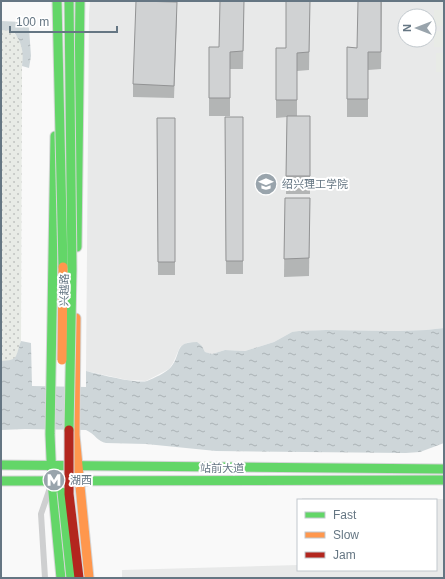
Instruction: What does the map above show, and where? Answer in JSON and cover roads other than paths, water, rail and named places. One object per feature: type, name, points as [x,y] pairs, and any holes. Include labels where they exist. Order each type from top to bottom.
[{"type":"main road","name":"兴越路","points":[[57,1],[50,434],[52,482],[61,578]]},
{"type":"main road","points":[[57,1],[63,270],[62,497],[70,578]]},
{"type":"main road","points":[[69,1],[72,269],[70,347],[70,494],[79,578]]},
{"type":"main road","name":"兴越路","points":[[80,1],[76,435],[77,465],[80,481],[89,578]]},
{"type":"main road","name":"站前大道","points":[[1,465],[444,469]]},
{"type":"main road","name":"站前大道","points":[[1,481],[444,480]]},
{"type":"street","points":[[45,578],[42,514],[52,482]]},
{"type":"water","points":[[1,21],[22,22],[29,28],[31,56],[29,68],[22,66],[23,56],[18,39],[13,31],[1,30]]},
{"type":"water","points":[[444,328],[444,443],[420,452],[216,451],[146,444],[106,443],[86,430],[1,430],[1,361],[11,360],[16,357],[21,341],[31,343],[32,386],[86,387],[86,371],[142,382],[150,380],[169,369],[181,346],[189,343],[197,342],[202,346],[205,352],[212,354],[225,350],[245,351],[274,342],[292,332],[299,331],[397,331]]},
{"type":"place","name":"绍兴理工学院","points":[[266,184]]},
{"type":"place","name":"湖西","points":[[54,480]]}]
